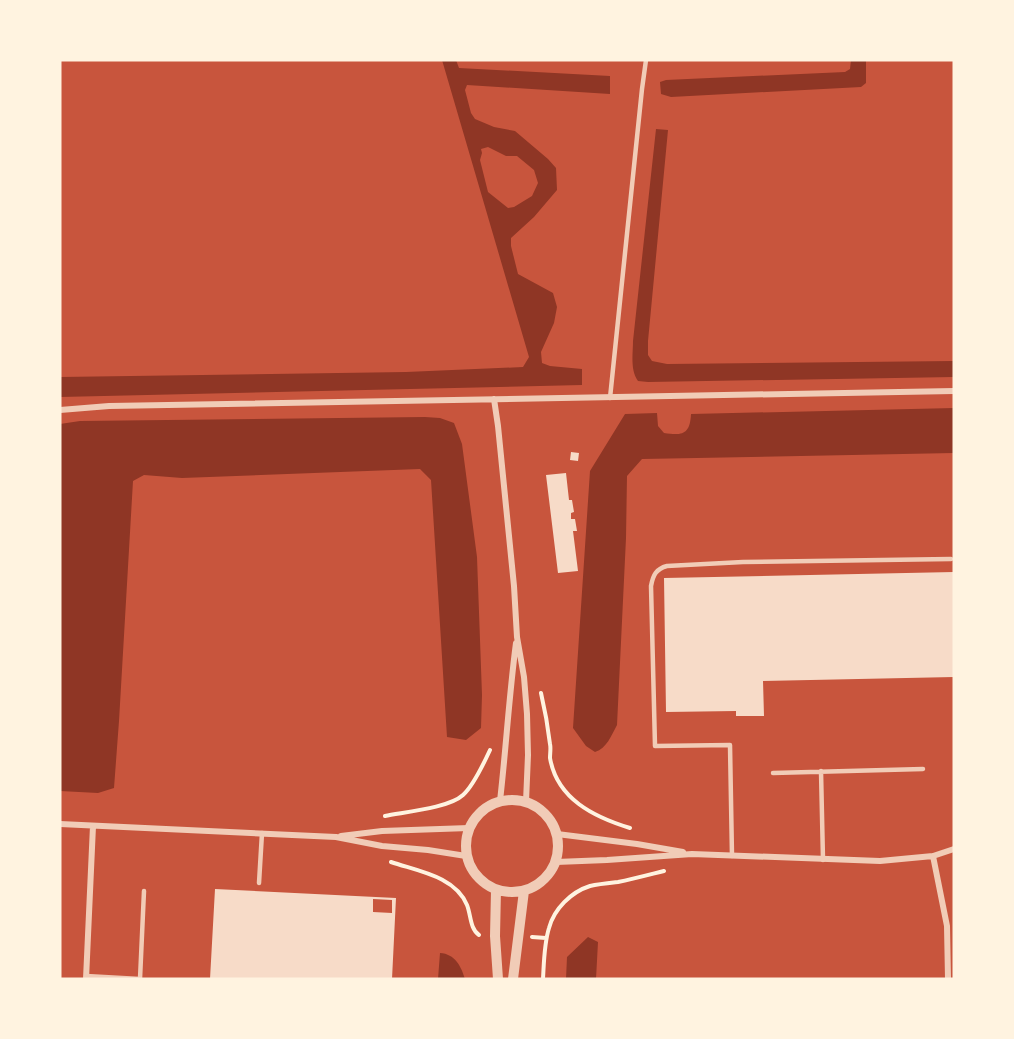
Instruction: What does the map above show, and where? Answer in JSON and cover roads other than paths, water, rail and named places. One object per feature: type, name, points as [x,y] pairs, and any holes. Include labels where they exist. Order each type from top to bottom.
[{"type":"street","points":[[60,411],[109,406],[954,391]]},
{"type":"street","points":[[494,399],[500,438],[517,637],[524,676],[528,755],[526,802]]},
{"type":"street","points":[[500,801],[511,676],[517,637]]},
{"type":"street","points":[[500,801],[526,802],[539,808],[550,819],[557,834],[556,862],[549,875],[538,885],[524,891],[510,893],[496,890],[482,882],[472,871],[466,856],[465,842],[469,828],[486,808],[500,801]]},
{"type":"street","points":[[60,824],[336,837],[382,846],[466,856]]},
{"type":"street","points":[[86,977],[93,826]]},
{"type":"street","points":[[336,837],[382,831],[469,828]]},
{"type":"street","points":[[557,834],[637,844],[692,854]]},
{"type":"street","points":[[556,862],[692,854],[880,861],[933,856],[954,849]]},
{"type":"street","points":[[933,856],[951,926],[948,979]]},
{"type":"street","points":[[496,890],[495,936],[498,979]]},
{"type":"street","points":[[513,979],[524,891]]},
{"type":"lane","points":[[610,398],[646,60]]},
{"type":"lane","points":[[732,856],[730,745],[655,746],[651,586],[656,572],[667,566],[743,562],[951,559]]},
{"type":"lane","points":[[773,772],[923,769]]},
{"type":"lane","points":[[821,771],[823,860]]},
{"type":"lane","points":[[259,883],[262,833]]},
{"type":"lane","points":[[86,977],[140,979],[144,891]]},
{"type":"lane","points":[[951,926],[954,932]]}]
